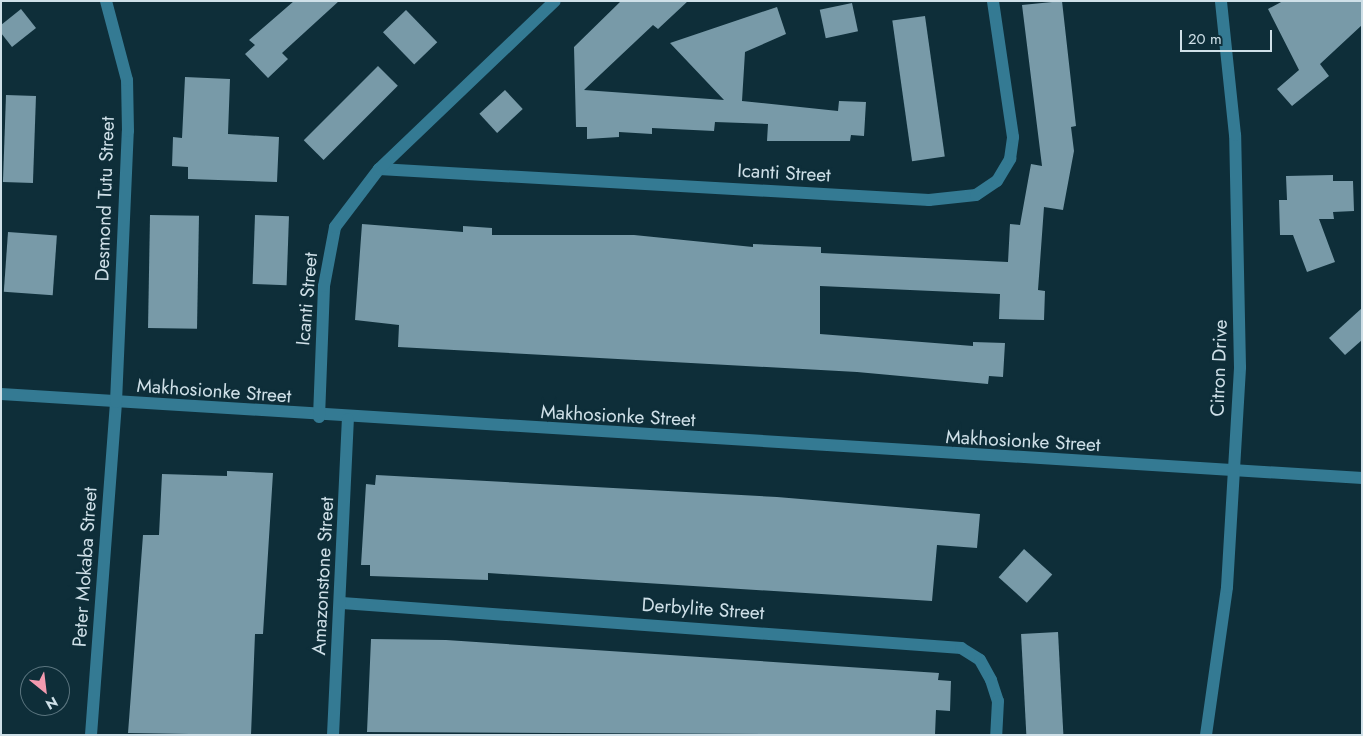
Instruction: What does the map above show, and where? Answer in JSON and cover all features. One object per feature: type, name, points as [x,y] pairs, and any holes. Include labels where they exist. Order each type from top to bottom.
[{"type":"street","name":"Desmond Tutu Street","points":[[106,1],[127,80],[116,402]]},
{"type":"street","name":"Icanti Street","points":[[319,417],[327,256],[335,227],[379,169],[555,1]]},
{"type":"street","name":"Icanti Street","points":[[379,169],[929,200],[976,196],[997,181],[1010,159],[1013,136],[993,1]]},
{"type":"street","name":"Citron Drive","points":[[1206,735],[1227,587],[1240,267],[1235,135],[1221,1]]},
{"type":"street","name":"Makhosionke Street","points":[[1,394],[348,419],[1233,472],[1362,478]]},
{"type":"street","name":"Peter Mokaba Street","points":[[91,735],[116,402]]},
{"type":"street","name":"Amazonstone Street","points":[[333,735],[342,603],[348,419]]},
{"type":"street","name":"Derbylite Street","points":[[342,603],[961,648],[980,660],[991,680],[998,701],[996,735]]},
{"type":"building","points":[[294,1],[339,1],[282,53],[288,59],[268,78],[245,54],[255,45],[249,40]]},
{"type":"building","points":[[621,1],[688,1],[658,29],[653,25],[584,90],[724,100],[670,43],[777,7],[786,34],[745,52],[742,101],[838,111],[839,101],[866,102],[864,136],[851,135],[850,141],[767,141],[768,124],[715,122],[714,131],[652,128],[652,134],[619,132],[619,137],[587,139],[587,127],[576,127],[574,47]]},
{"type":"building","points":[[1062,1],[1076,126],[1071,127],[1074,151],[1063,210],[1044,207],[1038,290],[1045,291],[1044,320],[999,319],[1000,294],[820,286],[820,334],[973,346],[973,342],[1005,343],[1003,377],[989,376],[988,384],[857,372],[398,347],[399,325],[355,320],[362,224],[463,232],[463,226],[492,228],[492,235],[634,235],[753,247],[753,244],[821,247],[821,253],[1008,262],[1010,224],[1020,225],[1031,164],[1042,166],[1022,5]]},
{"type":"building","points":[[1283,1],[1362,1],[1362,25],[1320,64],[1329,76],[1292,106],[1277,89],[1299,70],[1268,9]]},
{"type":"building","points":[[852,3],[858,31],[826,38],[820,10]]},
{"type":"building","points":[[21,9],[36,28],[12,47],[1,33],[1,25]]},
{"type":"building","points":[[406,10],[437,42],[414,65],[383,32]]},
{"type":"building","points":[[925,16],[945,157],[912,161],[892,21]]},
{"type":"building","points":[[378,66],[398,86],[324,160],[304,140]]},
{"type":"building","points":[[185,77],[230,79],[228,134],[279,137],[277,182],[188,179],[188,167],[172,166],[173,137],[182,138]]},
{"type":"building","points":[[505,90],[523,109],[497,133],[479,114]]},
{"type":"building","points":[[6,95],[36,96],[33,183],[3,182]]},
{"type":"building","points":[[1333,175],[1333,181],[1353,181],[1354,211],[1333,212],[1334,219],[1319,219],[1335,262],[1307,272],[1293,235],[1280,235],[1279,200],[1287,200],[1286,176]]},
{"type":"building","points":[[150,215],[199,216],[197,329],[148,328]]},
{"type":"building","points":[[255,215],[289,216],[287,285],[253,284]]},
{"type":"building","points":[[8,232],[57,235],[53,295],[4,292]]},
{"type":"building","points":[[1362,308],[1362,340],[1345,355],[1329,338]]},
{"type":"building","points":[[227,471],[273,473],[263,634],[255,634],[251,735],[128,733],[143,535],[159,535],[162,474],[227,476]]},
{"type":"building","points":[[376,475],[777,497],[980,514],[977,548],[937,545],[932,601],[488,573],[488,580],[370,576],[370,565],[361,565],[366,484],[375,485]]},
{"type":"building","points":[[1024,549],[1052,574],[1027,603],[999,577]]},
{"type":"building","points":[[1058,632],[1063,735],[1026,735],[1021,634]]},
{"type":"building","points":[[371,639],[446,640],[939,673],[938,680],[951,681],[950,711],[936,710],[935,735],[367,732]]}]
